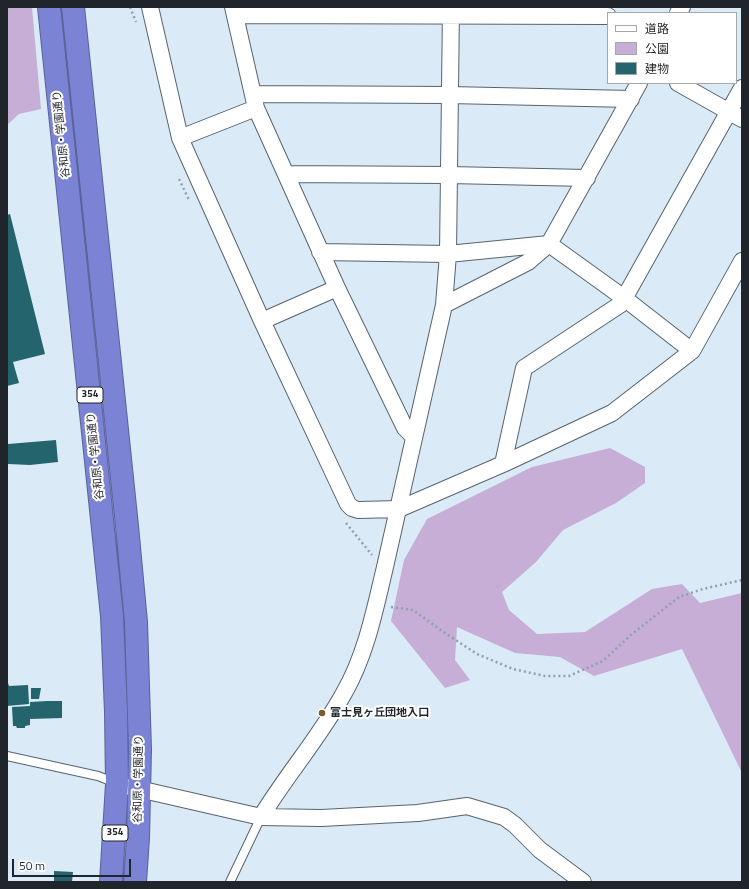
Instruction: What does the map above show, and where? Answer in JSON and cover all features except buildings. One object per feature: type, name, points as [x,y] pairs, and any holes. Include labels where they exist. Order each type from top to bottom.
[{"type":"highway","name":"谷和原・学園通り","points":[[49,7],[112,616],[117,784],[112,882]]},
{"type":"highway","name":"谷和原・学園通り","points":[[73,7],[127,518],[136,622],[139,712],[139,790],[135,882]]},
{"type":"street","points":[[150,7],[180,138],[262,321],[348,504],[352,508],[358,510],[399,509],[503,464],[612,413],[692,351],[742,261]]},
{"type":"street","points":[[414,437],[405,428],[337,288],[254,101],[234,11],[451,11],[607,16]]},
{"type":"street","points":[[261,817],[276,792],[303,756],[345,692],[361,654],[376,605],[399,509],[444,305],[448,254],[451,11]]},
{"type":"street","points":[[444,305],[528,262],[549,244],[638,84]]},
{"type":"street","points":[[680,84],[735,116]]},
{"type":"street","points":[[503,464],[524,368],[621,304],[735,116],[742,88]]},
{"type":"street","points":[[180,138],[254,101],[449,95],[631,99]]},
{"type":"street","points":[[286,174],[587,178]]},
{"type":"street","points":[[320,252],[448,254],[549,244],[624,298],[692,351]]},
{"type":"street","points":[[262,321],[337,288]]},
{"type":"street","points":[[117,784],[261,817],[322,818],[418,813],[467,806],[504,817],[516,825],[540,850],[583,882]]},
{"type":"lane","points":[[7,756],[98,776],[117,784]]},
{"type":"lane","points":[[230,882],[261,817]]},
{"type":"path","points":[[376,605],[413,610],[477,654],[513,669],[545,676],[569,676],[603,662],[632,634],[679,597],[703,589],[742,580]]},
{"type":"green space","points":[[7,7],[32,7],[41,109],[19,114],[7,125]]},
{"type":"green space","points":[[610,448],[645,467],[645,483],[616,503],[563,530],[536,562],[502,592],[509,610],[537,634],[585,632],[652,589],[682,584],[700,603],[742,593],[742,773],[682,649],[594,676],[560,657],[515,653],[457,627],[455,660],[470,680],[445,688],[391,621],[404,560],[427,519],[532,467]]},
{"type":"place","name":"富士見ヶ丘団地入口","points":[[322,713]]}]
